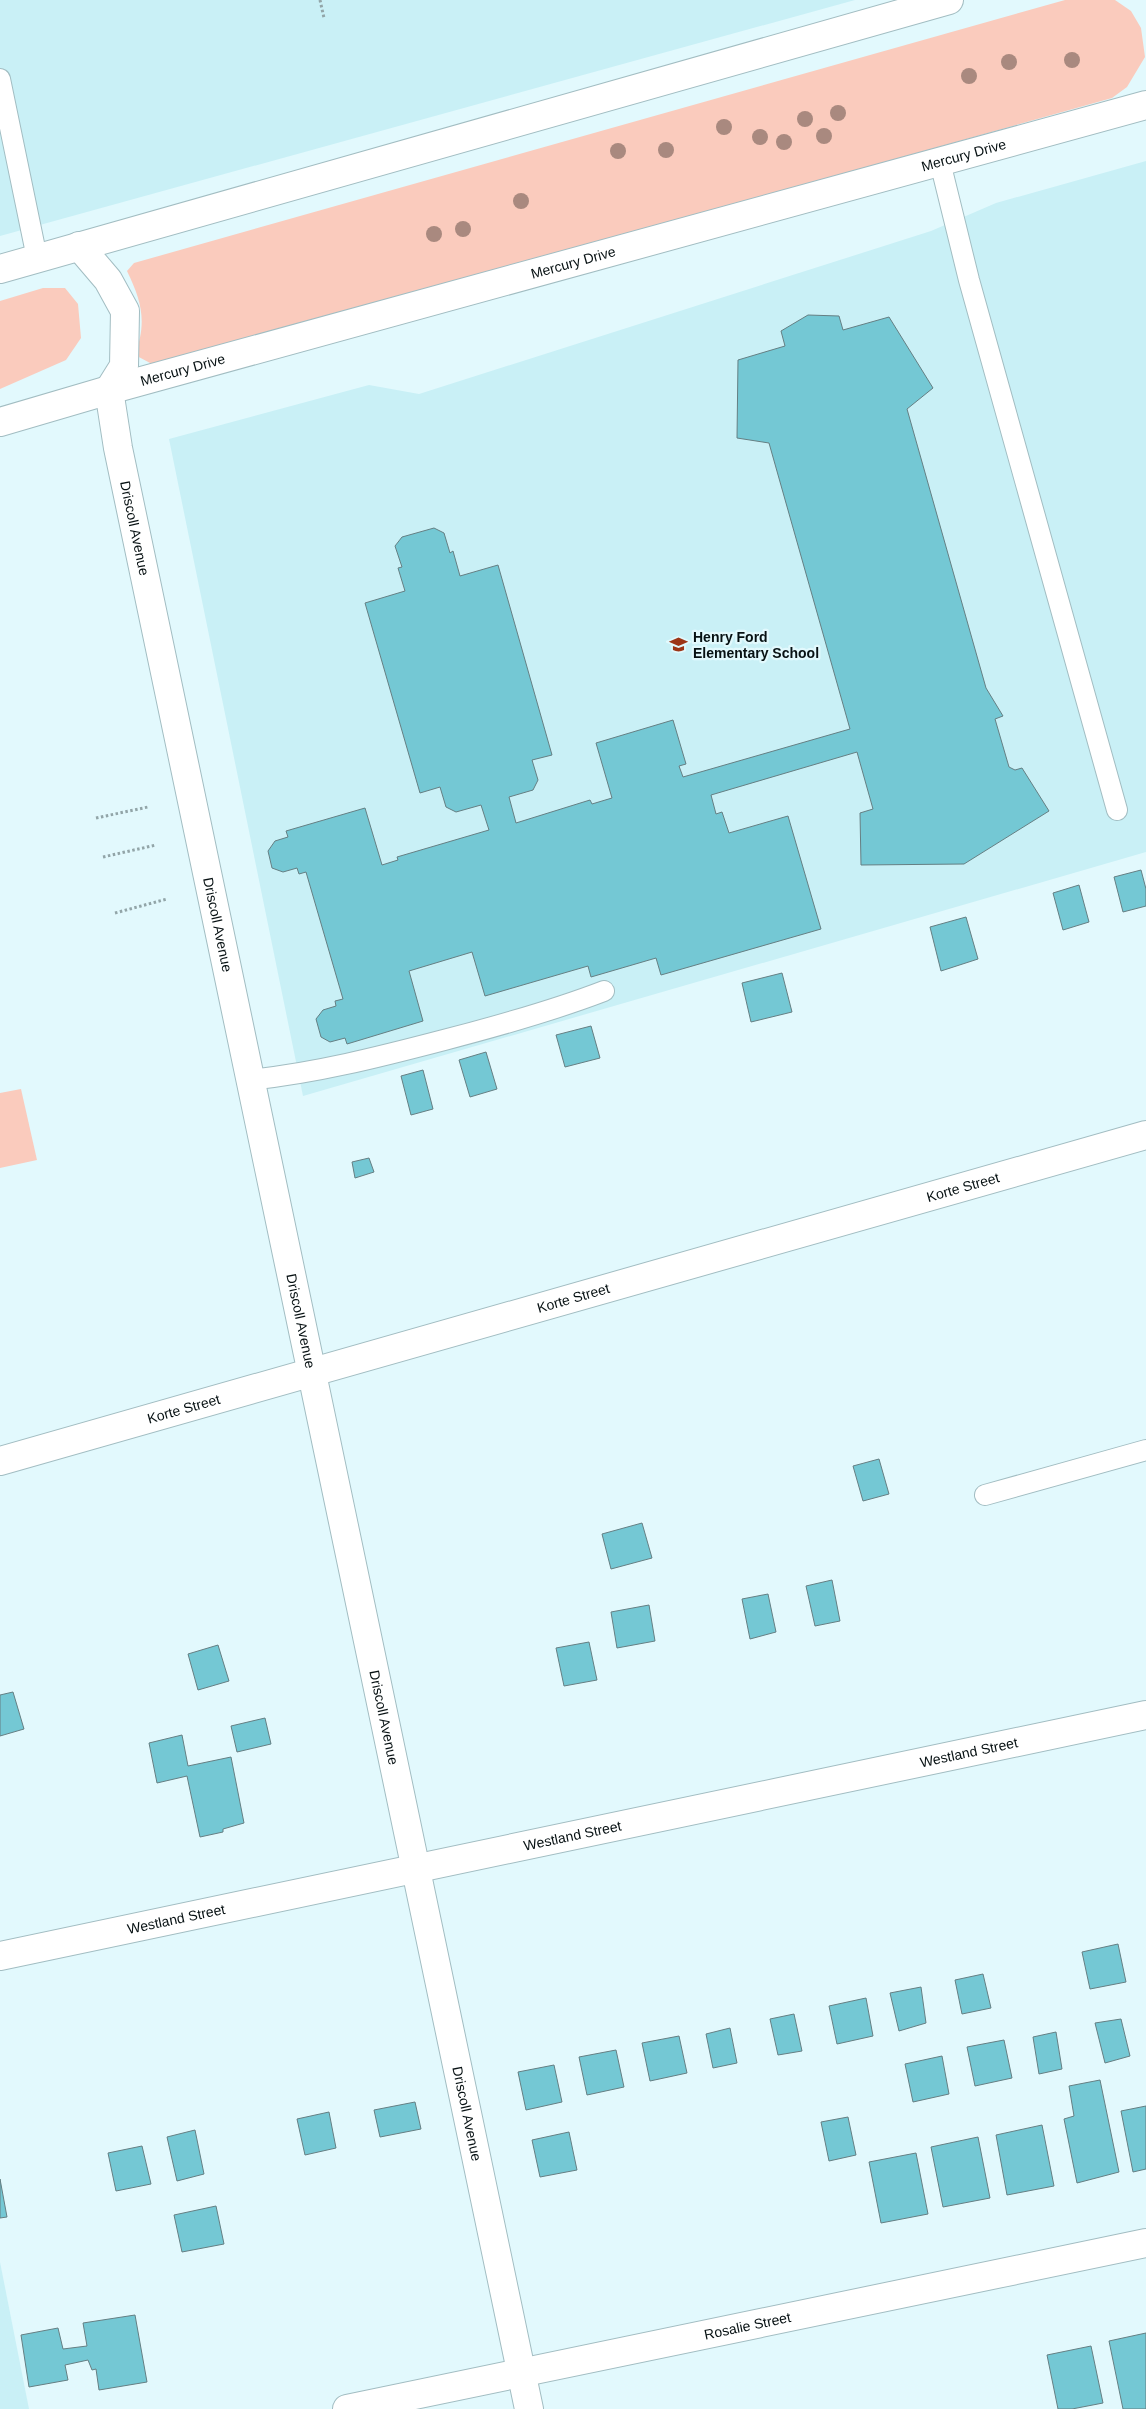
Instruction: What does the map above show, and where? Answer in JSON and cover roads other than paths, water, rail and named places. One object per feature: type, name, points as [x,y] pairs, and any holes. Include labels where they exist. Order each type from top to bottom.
[{"type":"street","points":[[0,269],[949,0]]},
{"type":"street","name":"Mercury Drive","points":[[0,422],[109,390],[1146,105]]},
{"type":"street","points":[[79,246],[108,280],[124,311],[124,366],[109,390]]},
{"type":"street","name":"Driscoll Avenue","points":[[109,390],[118,448],[249,1080],[529,2409]]},
{"type":"street","name":"Korte Street","points":[[0,1461],[1146,1135]]},
{"type":"street","name":"Westland Street","points":[[0,1956],[1146,1716]]},
{"type":"street","name":"Rosalie Street","points":[[347,2409],[1146,2243]]},
{"type":"lane","points":[[0,79],[37,258]]},
{"type":"lane","points":[[940,162],[969,280],[1117,810]]},
{"type":"lane","points":[[249,1080],[295,1076],[350,1065],[551,1012],[604,992]]},
{"type":"lane","points":[[985,1495],[1146,1450]]},
{"type":"place","name":"Henry Ford Elementary School","points":[[679,645]]}]
